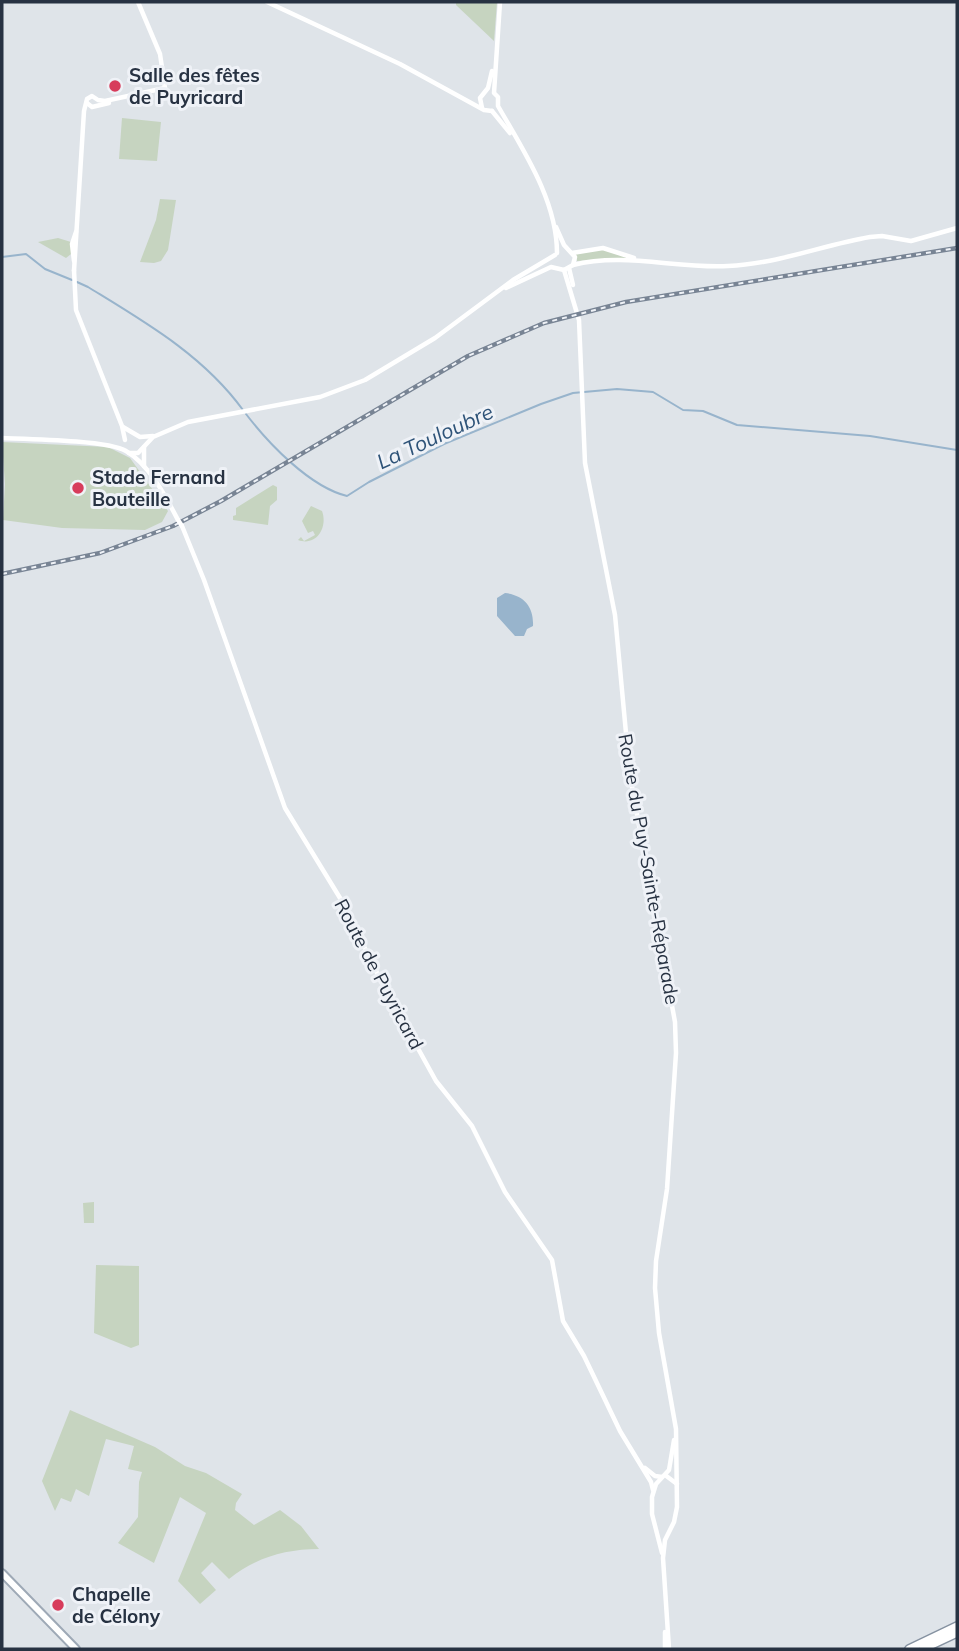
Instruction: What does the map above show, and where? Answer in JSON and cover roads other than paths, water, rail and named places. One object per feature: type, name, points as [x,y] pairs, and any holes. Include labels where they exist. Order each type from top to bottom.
[{"type":"highway","points":[[909,1649],[957,1626]]},
{"type":"highway","points":[[923,1649],[957,1633]]},
{"type":"main road","points":[[91,105],[88,97],[92,96],[105,101],[165,89],[160,54],[138,2]]},
{"type":"main road","points":[[267,2],[400,64],[464,100],[492,111],[521,148]]},
{"type":"main road","points":[[500,2],[494,93],[498,97],[498,106],[536,175],[561,240],[575,257],[566,268]]},
{"type":"main road","points":[[482,108],[482,96],[488,88],[498,43]]},
{"type":"main road","points":[[464,100],[494,93]]},
{"type":"main road","points":[[91,105],[108,104],[116,98]]},
{"type":"main road","points":[[98,100],[91,105],[84,117],[77,224],[72,244],[76,310],[122,426],[128,452]]},
{"type":"main road","points":[[492,111],[498,106]]},
{"type":"main road","points":[[550,214],[555,264],[566,268]]},
{"type":"main road","points":[[497,292],[543,270],[616,260],[709,267],[739,266],[870,237],[882,236],[911,242],[957,228]]},
{"type":"main road","points":[[122,426],[140,437],[197,420],[320,397],[365,380],[448,330],[532,267],[562,249],[571,251],[603,248],[648,261]]},
{"type":"main road","name":"Route du Puy-Sainte-Réparade","points":[[566,268],[577,310],[583,383],[585,463],[615,615],[630,776],[675,1022],[676,1053],[667,1189],[654,1288],[676,1429],[677,1484]]},
{"type":"main road","points":[[2,438],[111,446],[134,454],[163,432]]},
{"type":"main road","points":[[111,446],[133,434]]},
{"type":"main road","points":[[140,437],[143,449]]},
{"type":"main road","name":"Route de Puyricard","points":[[143,449],[143,467]]},
{"type":"main road","name":"Route de Puyricard","points":[[128,452],[143,467],[182,526],[204,580],[285,808],[340,898],[380,979],[436,1081],[472,1126],[505,1192],[552,1260],[563,1321],[653,1490],[652,1514],[663,1558],[667,1649]]},
{"type":"main road","name":"Route du Puy-Sainte-Réparade","points":[[664,1476],[669,1470],[676,1429]]},
{"type":"main road","name":"Route de Puyricard","points":[[642,1465],[651,1473],[664,1476],[677,1484],[674,1522],[668,1534],[663,1558]]},
{"type":"main road","points":[[653,1490],[664,1476]]},
{"type":"main road","points":[[658,1533],[662,1536],[668,1534]]},
{"type":"main road","points":[[2,1574],[75,1649]]},
{"type":"water","points":[[505,593],[518,596],[530,608],[533,626],[527,629],[524,636],[515,636],[497,616],[497,598]]},
{"type":"waterway","name":"La Touloubre","points":[[2,257],[26,254],[45,269],[72,280]]},
{"type":"waterway","name":"La Touloubre","points":[[77,282],[131,313],[172,341],[210,372],[243,410]]},
{"type":"waterway","name":"La Touloubre","points":[[246,414],[291,463],[319,484],[347,496],[444,444],[541,404],[573,393],[617,389],[653,392],[683,410],[703,411],[737,425],[870,436],[957,450]]},
{"type":"railway","points":[[2,574],[100,553],[173,526],[221,501],[468,356],[544,323],[626,302],[957,248]]},
{"type":"place","name":"Salle des fêtes de Puyricard","points":[[115,86]]},
{"type":"place","name":"Stade Fernand Bouteille","points":[[78,488]]},
{"type":"place","name":"Chapelle de Célony","points":[[58,1605]]}]
